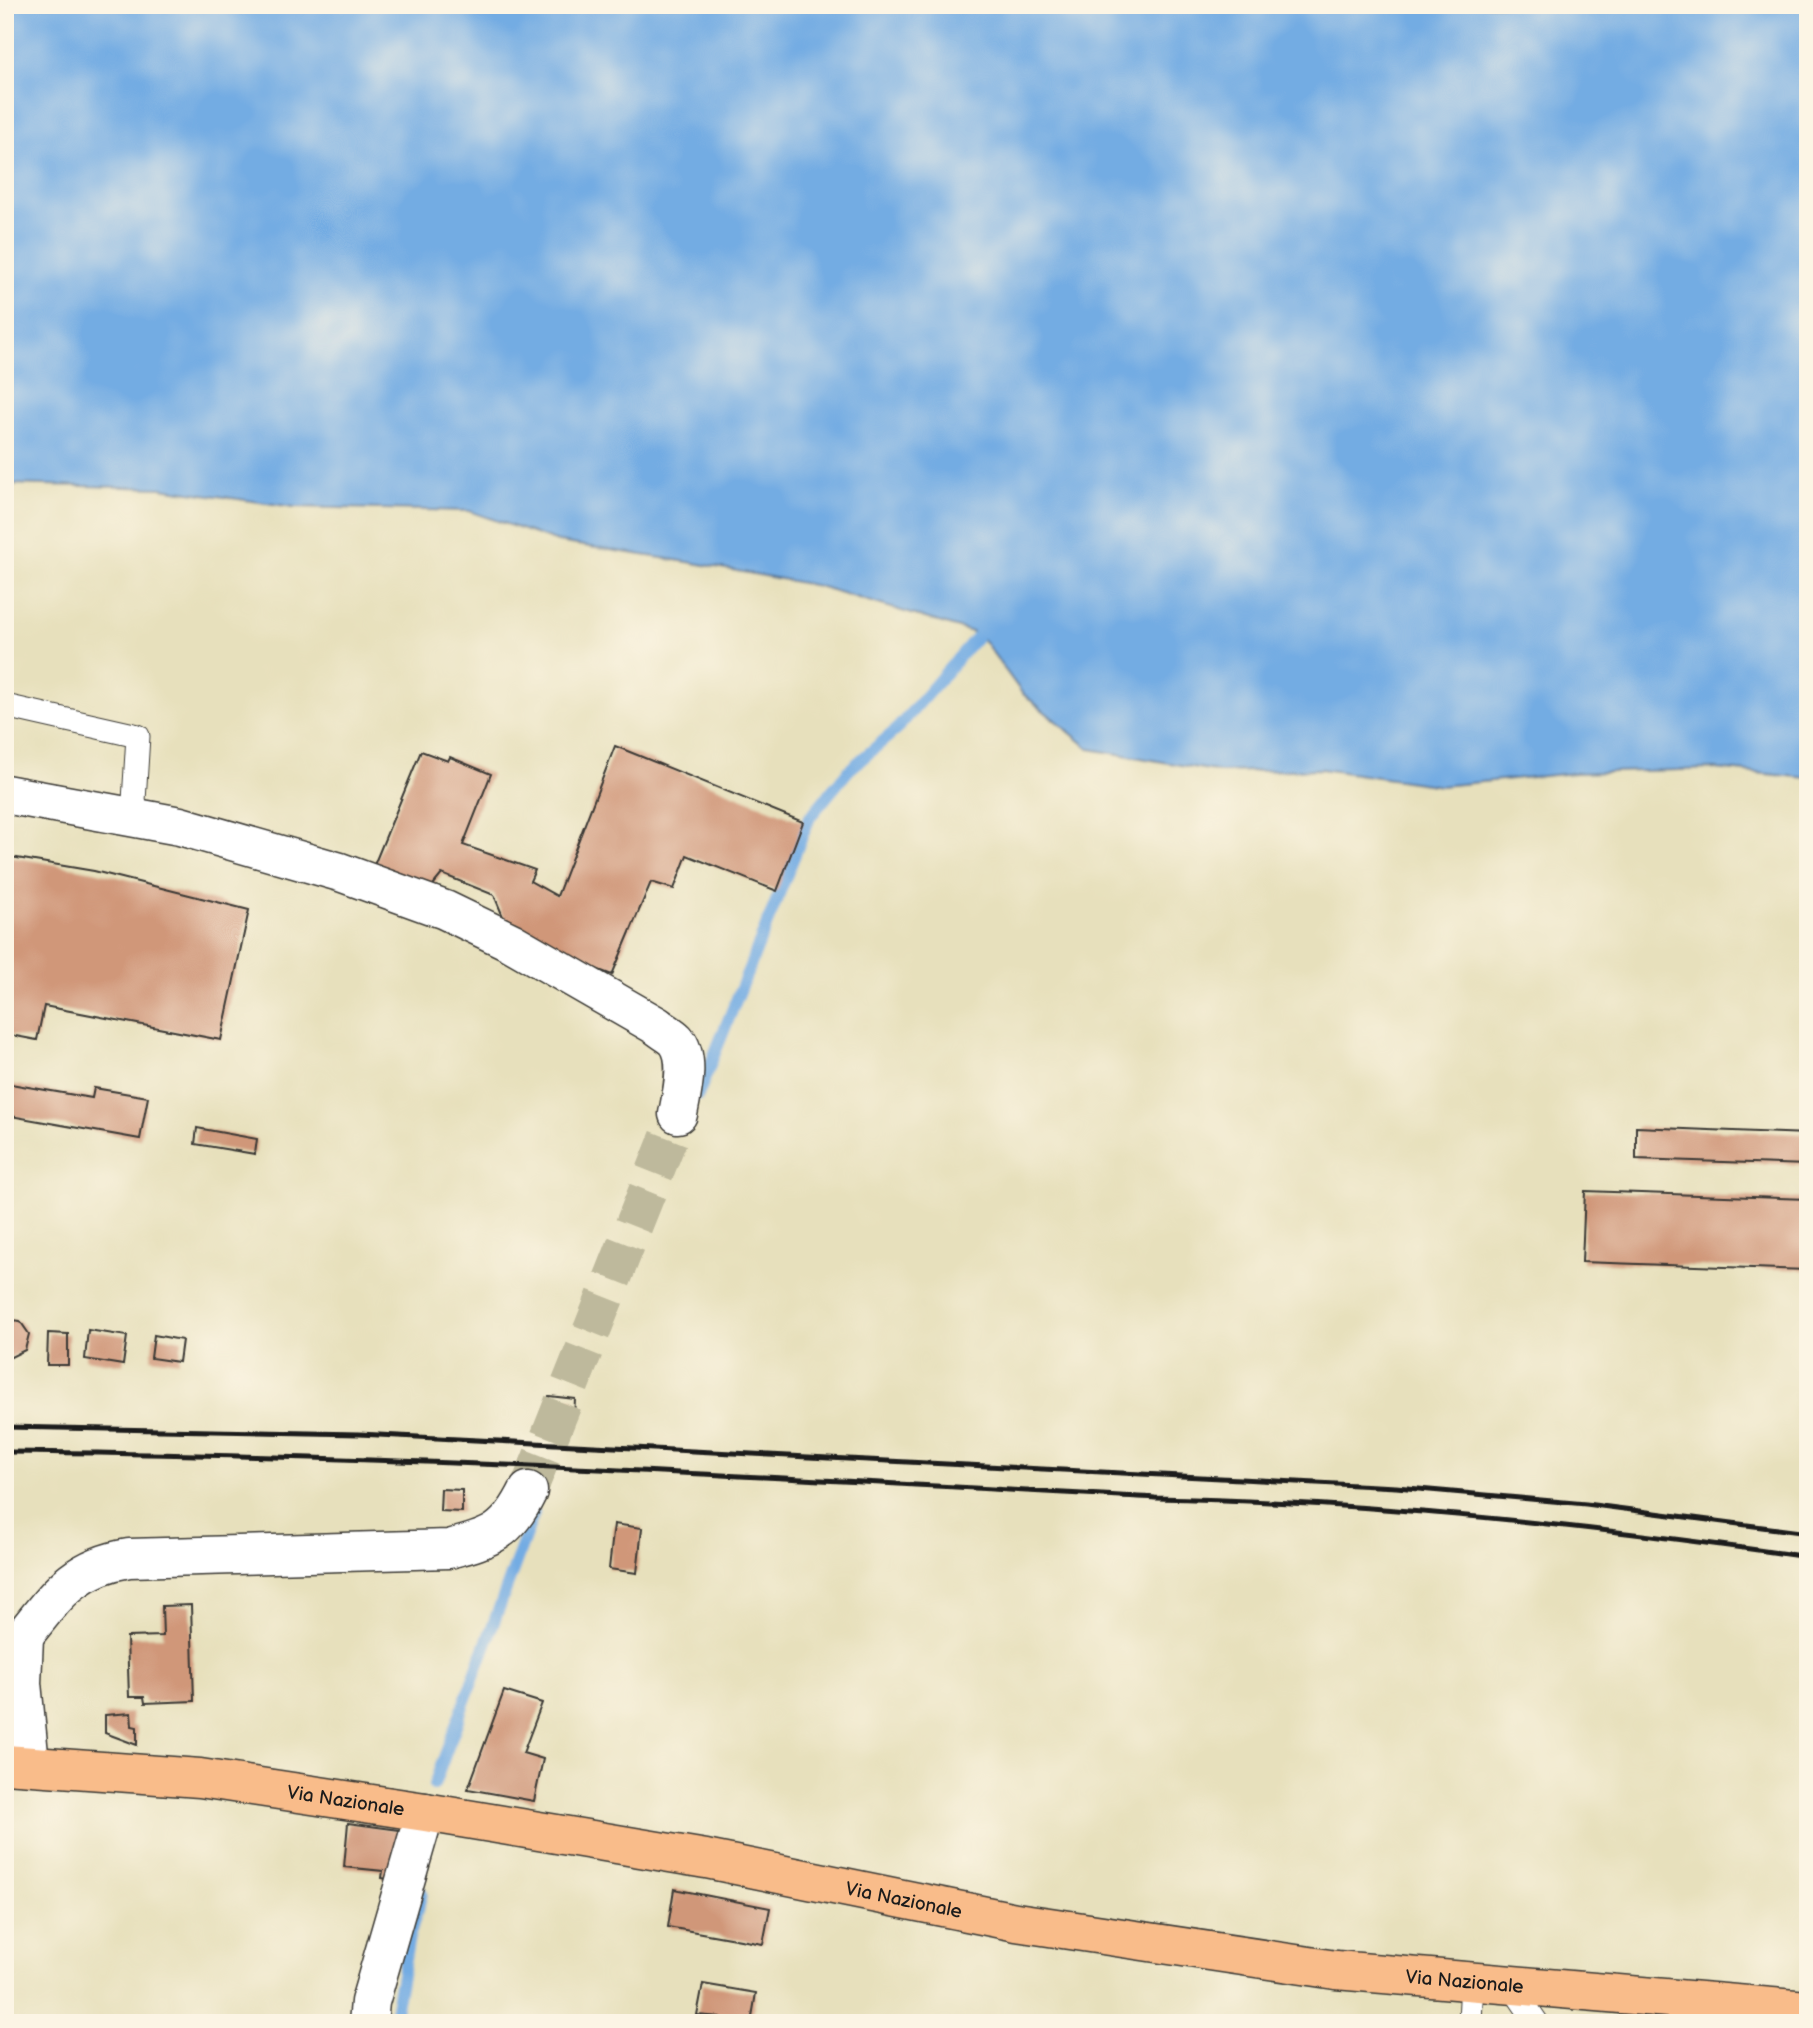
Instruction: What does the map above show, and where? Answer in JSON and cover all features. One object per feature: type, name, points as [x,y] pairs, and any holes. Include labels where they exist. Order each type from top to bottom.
[{"type":"main road","name":"Via Nazionale","points":[[18,1764],[200,1778],[425,1812],[706,1858],[1016,1922],[1336,1970],[1472,1979],[1511,1985],[1808,2010]]},
{"type":"street","points":[[5,794],[180,826],[340,872],[445,910],[511,942],[657,1026],[676,1041],[682,1054],[683,1083],[678,1114]]},
{"type":"street","points":[[18,1764],[22,1683],[15,1647],[67,1585],[84,1570],[101,1563],[142,1558],[449,1549],[496,1533],[514,1518],[528,1491]]},
{"type":"street","points":[[368,2023],[370,2002],[425,1812]]},
{"type":"lane","points":[[5,706],[138,736],[133,817]]},
{"type":"lane","points":[[1470,2023],[1472,1979]]},
{"type":"lane","points":[[1511,1985],[1537,2023]]},
{"type":"water","points":[[5,5],[1808,5],[1808,778],[1715,769],[1574,773],[1441,786],[1321,769],[1220,772],[1090,749],[1022,693],[979,634],[818,586],[558,542],[469,511],[294,507],[161,488],[5,484]]},
{"type":"building","points":[[615,746],[803,822],[777,891],[687,855],[674,889],[651,882],[612,975],[522,941],[504,919],[494,895],[442,874],[429,890],[372,870],[421,751],[448,761],[450,757],[491,774],[463,845],[535,870],[530,881],[557,896]]},
{"type":"building","points":[[5,856],[94,871],[249,910],[221,1040],[44,1006],[37,1040],[5,1034]]},
{"type":"building","points":[[5,1083],[92,1098],[94,1088],[148,1097],[140,1139],[5,1115]]},
{"type":"building","points":[[1636,1127],[1808,1134],[1808,1165],[1636,1159]]},
{"type":"building","points":[[197,1128],[257,1139],[255,1154],[195,1144]]},
{"type":"building","points":[[1585,1191],[1808,1199],[1808,1270],[1582,1262]]},
{"type":"building","points":[[5,1319],[20,1321],[29,1334],[25,1350],[9,1358],[5,1357]]},
{"type":"building","points":[[88,1330],[127,1336],[123,1365],[85,1359]]},
{"type":"building","points":[[48,1333],[68,1334],[68,1365],[47,1365]]},
{"type":"building","points":[[154,1335],[182,1340],[179,1362],[151,1358]]},
{"type":"building","points":[[549,1396],[575,1399],[574,1417],[546,1415]]},
{"type":"building","points":[[441,1489],[462,1490],[462,1512],[440,1511]]},
{"type":"building","points":[[614,1524],[642,1528],[637,1573],[609,1569]]},
{"type":"building","points":[[191,1605],[194,1701],[145,1703],[144,1697],[129,1697],[127,1637],[163,1636],[162,1606]]},
{"type":"building","points":[[504,1691],[542,1703],[523,1753],[543,1759],[534,1801],[468,1789]]},
{"type":"building","points":[[131,1713],[132,1726],[137,1727],[137,1745],[105,1733],[105,1715]]},
{"type":"building","points":[[348,1823],[407,1831],[396,1881],[382,1878],[383,1871],[344,1867]]},
{"type":"building","points":[[5,1877],[12,1878],[7,1910],[5,1909]]},
{"type":"building","points":[[674,1889],[770,1908],[763,1944],[668,1927]]},
{"type":"building","points":[[703,1984],[756,1993],[751,2023],[720,2023],[720,2017],[697,2015]]},
{"type":"waterway","points":[[698,1095],[810,817],[849,770],[896,730],[979,634]]},
{"type":"waterway","points":[[434,1785],[534,1513]]},
{"type":"waterway","points":[[393,2023],[409,1937],[422,1893]]},
{"type":"tunnel","points":[[528,1491],[678,1114]]},
{"type":"railway","points":[[5,1427],[359,1434],[1396,1487],[1586,1504],[1808,1533]]},
{"type":"railway","points":[[5,1452],[437,1462],[1237,1500],[1483,1517],[1808,1557]]}]
